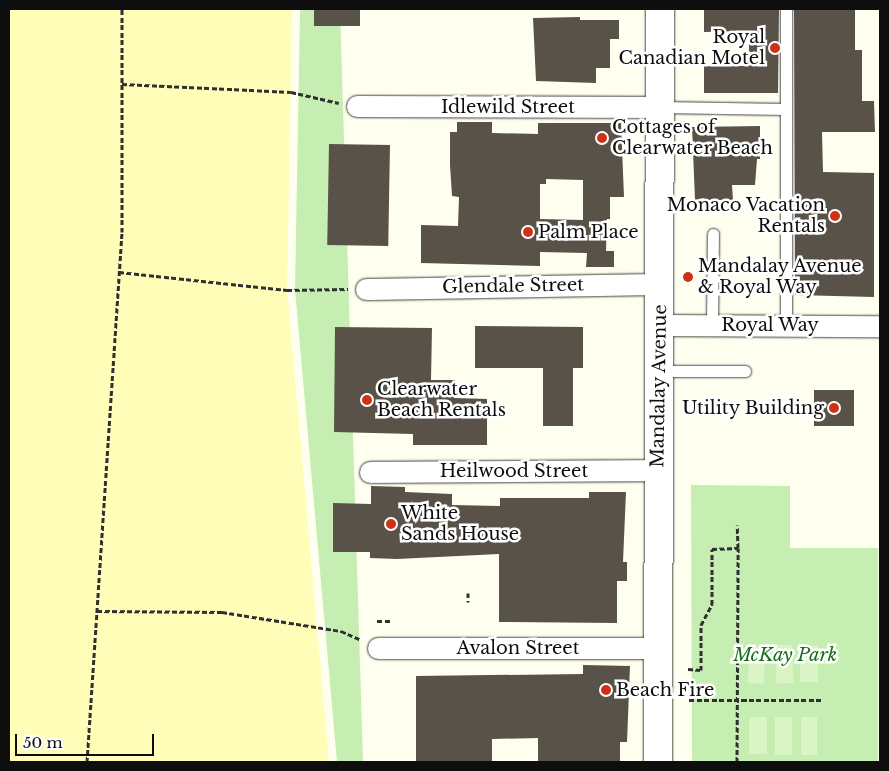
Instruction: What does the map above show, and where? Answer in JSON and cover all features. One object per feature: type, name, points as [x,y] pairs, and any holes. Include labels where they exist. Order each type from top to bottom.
[{"type":"street","name":"Mandalay Avenue","points":[[658,762],[658,470],[661,325],[660,9]]},
{"type":"street","name":"Idlewild Street","points":[[357,106],[660,107]]},
{"type":"street","name":"Glendale Street","points":[[366,289],[660,284]]},
{"type":"street","name":"Royal Way","points":[[661,325],[880,326]]},
{"type":"street","name":"Heilwood Street","points":[[370,472],[658,470]]},
{"type":"street","name":"Avalon Street","points":[[378,648],[658,648]]},
{"type":"lane","points":[[786,9],[786,325]]},
{"type":"lane","points":[[660,107],[786,110]]},
{"type":"lane","points":[[712,325],[713,234]]},
{"type":"lane","points":[[660,371],[745,371]]},
{"type":"path","points":[[87,762],[119,272],[122,9]]},
{"type":"path","points":[[122,84],[290,92],[357,106]]},
{"type":"path","points":[[119,272],[287,290],[366,289]]},
{"type":"path","points":[[737,525],[737,762]]},
{"type":"path","points":[[688,670],[701,670],[701,625],[712,604],[712,548],[738,548]]},
{"type":"path","points":[[468,593],[468,602]]},
{"type":"path","points":[[97,611],[222,612],[341,631],[378,648]]},
{"type":"path","points":[[377,621],[390,621]]},
{"type":"path","points":[[689,700],[820,700]]},
{"type":"green space","points":[[300,9],[340,9],[363,762],[337,762],[295,290]]},
{"type":"green space","name":"McKay Park","points":[[691,485],[790,486],[790,548],[878,548],[878,762],[692,762]]},
{"type":"green space","points":[[750,645],[766,646],[763,684],[747,683]]},
{"type":"green space","points":[[792,645],[793,683],[776,684],[775,646]]},
{"type":"green space","points":[[800,646],[818,646],[818,682],[800,682]]},
{"type":"green space","points":[[749,717],[767,717],[767,754],[749,754]]},
{"type":"green space","points":[[775,717],[792,717],[792,755],[775,755]]},
{"type":"green space","points":[[801,717],[817,717],[817,755],[801,755]]},
{"type":"sand","points":[[9,9],[292,9],[287,290],[329,762],[9,762]]},
{"type":"building","points":[[314,9],[360,9],[360,26],[314,26]]},
{"type":"building","name":"Royal Canadian Motel","points":[[704,9],[779,9],[778,93],[704,93],[704,66],[749,66],[749,31],[704,32]]},
{"type":"building","points":[[794,9],[855,9],[855,50],[862,50],[862,101],[874,101],[875,132],[822,132],[823,172],[874,173],[874,297],[795,295]]},
{"type":"building","points":[[580,17],[580,20],[619,20],[619,39],[610,39],[610,68],[596,68],[596,83],[536,81],[533,18]]},
{"type":"building","points":[[457,122],[492,122],[492,133],[538,134],[538,123],[621,123],[624,197],[610,197],[610,219],[607,219],[606,251],[614,251],[614,267],[586,267],[587,253],[540,252],[540,266],[421,263],[421,225],[458,226],[459,197],[452,196],[450,165],[450,132],[457,132]],"holes":[[[546,179],[583,180],[583,220],[540,219],[540,184],[546,184]]]},
{"type":"building","points":[[760,126],[760,159],[757,159],[755,185],[732,185],[733,200],[695,200],[692,127]]},
{"type":"building","points":[[329,144],[390,145],[388,246],[327,245]]},
{"type":"building","points":[[475,326],[583,327],[583,368],[573,368],[573,426],[543,426],[543,368],[475,368]]},
{"type":"building","name":"Clearwater Beach Rentals","points":[[335,327],[432,328],[431,380],[455,380],[454,398],[487,399],[487,445],[413,445],[413,434],[334,432]]},
{"type":"building","name":"Utility Building","points":[[814,390],[854,390],[854,426],[814,426]]},
{"type":"building","points":[[371,486],[405,487],[405,492],[452,494],[452,505],[500,506],[500,498],[589,498],[589,492],[626,492],[623,562],[627,562],[627,581],[617,581],[617,623],[499,622],[499,554],[397,559],[370,558],[370,552],[333,552],[333,503],[371,504]]},
{"type":"building","points":[[583,665],[630,666],[627,742],[620,742],[620,762],[538,762],[538,738],[492,739],[492,762],[416,762],[416,676],[583,674]]},
{"type":"place","name":"Royal Canadian Motel","points":[[775,48]]},
{"type":"place","name":"Cottages of Clearwater Beach","points":[[602,138]]},
{"type":"place","name":"Monaco Vacation Rentals","points":[[835,216]]},
{"type":"place","name":"Palm Place","points":[[528,232]]},
{"type":"place","name":"Mandalay Avenue & Royal Way","points":[[688,277]]},
{"type":"place","name":"Clearwater Beach Rentals","points":[[367,400]]},
{"type":"place","name":"Utility Building","points":[[834,408]]},
{"type":"place","name":"White Sands House","points":[[391,524]]},
{"type":"place","name":"Beach Fire","points":[[606,690]]}]
